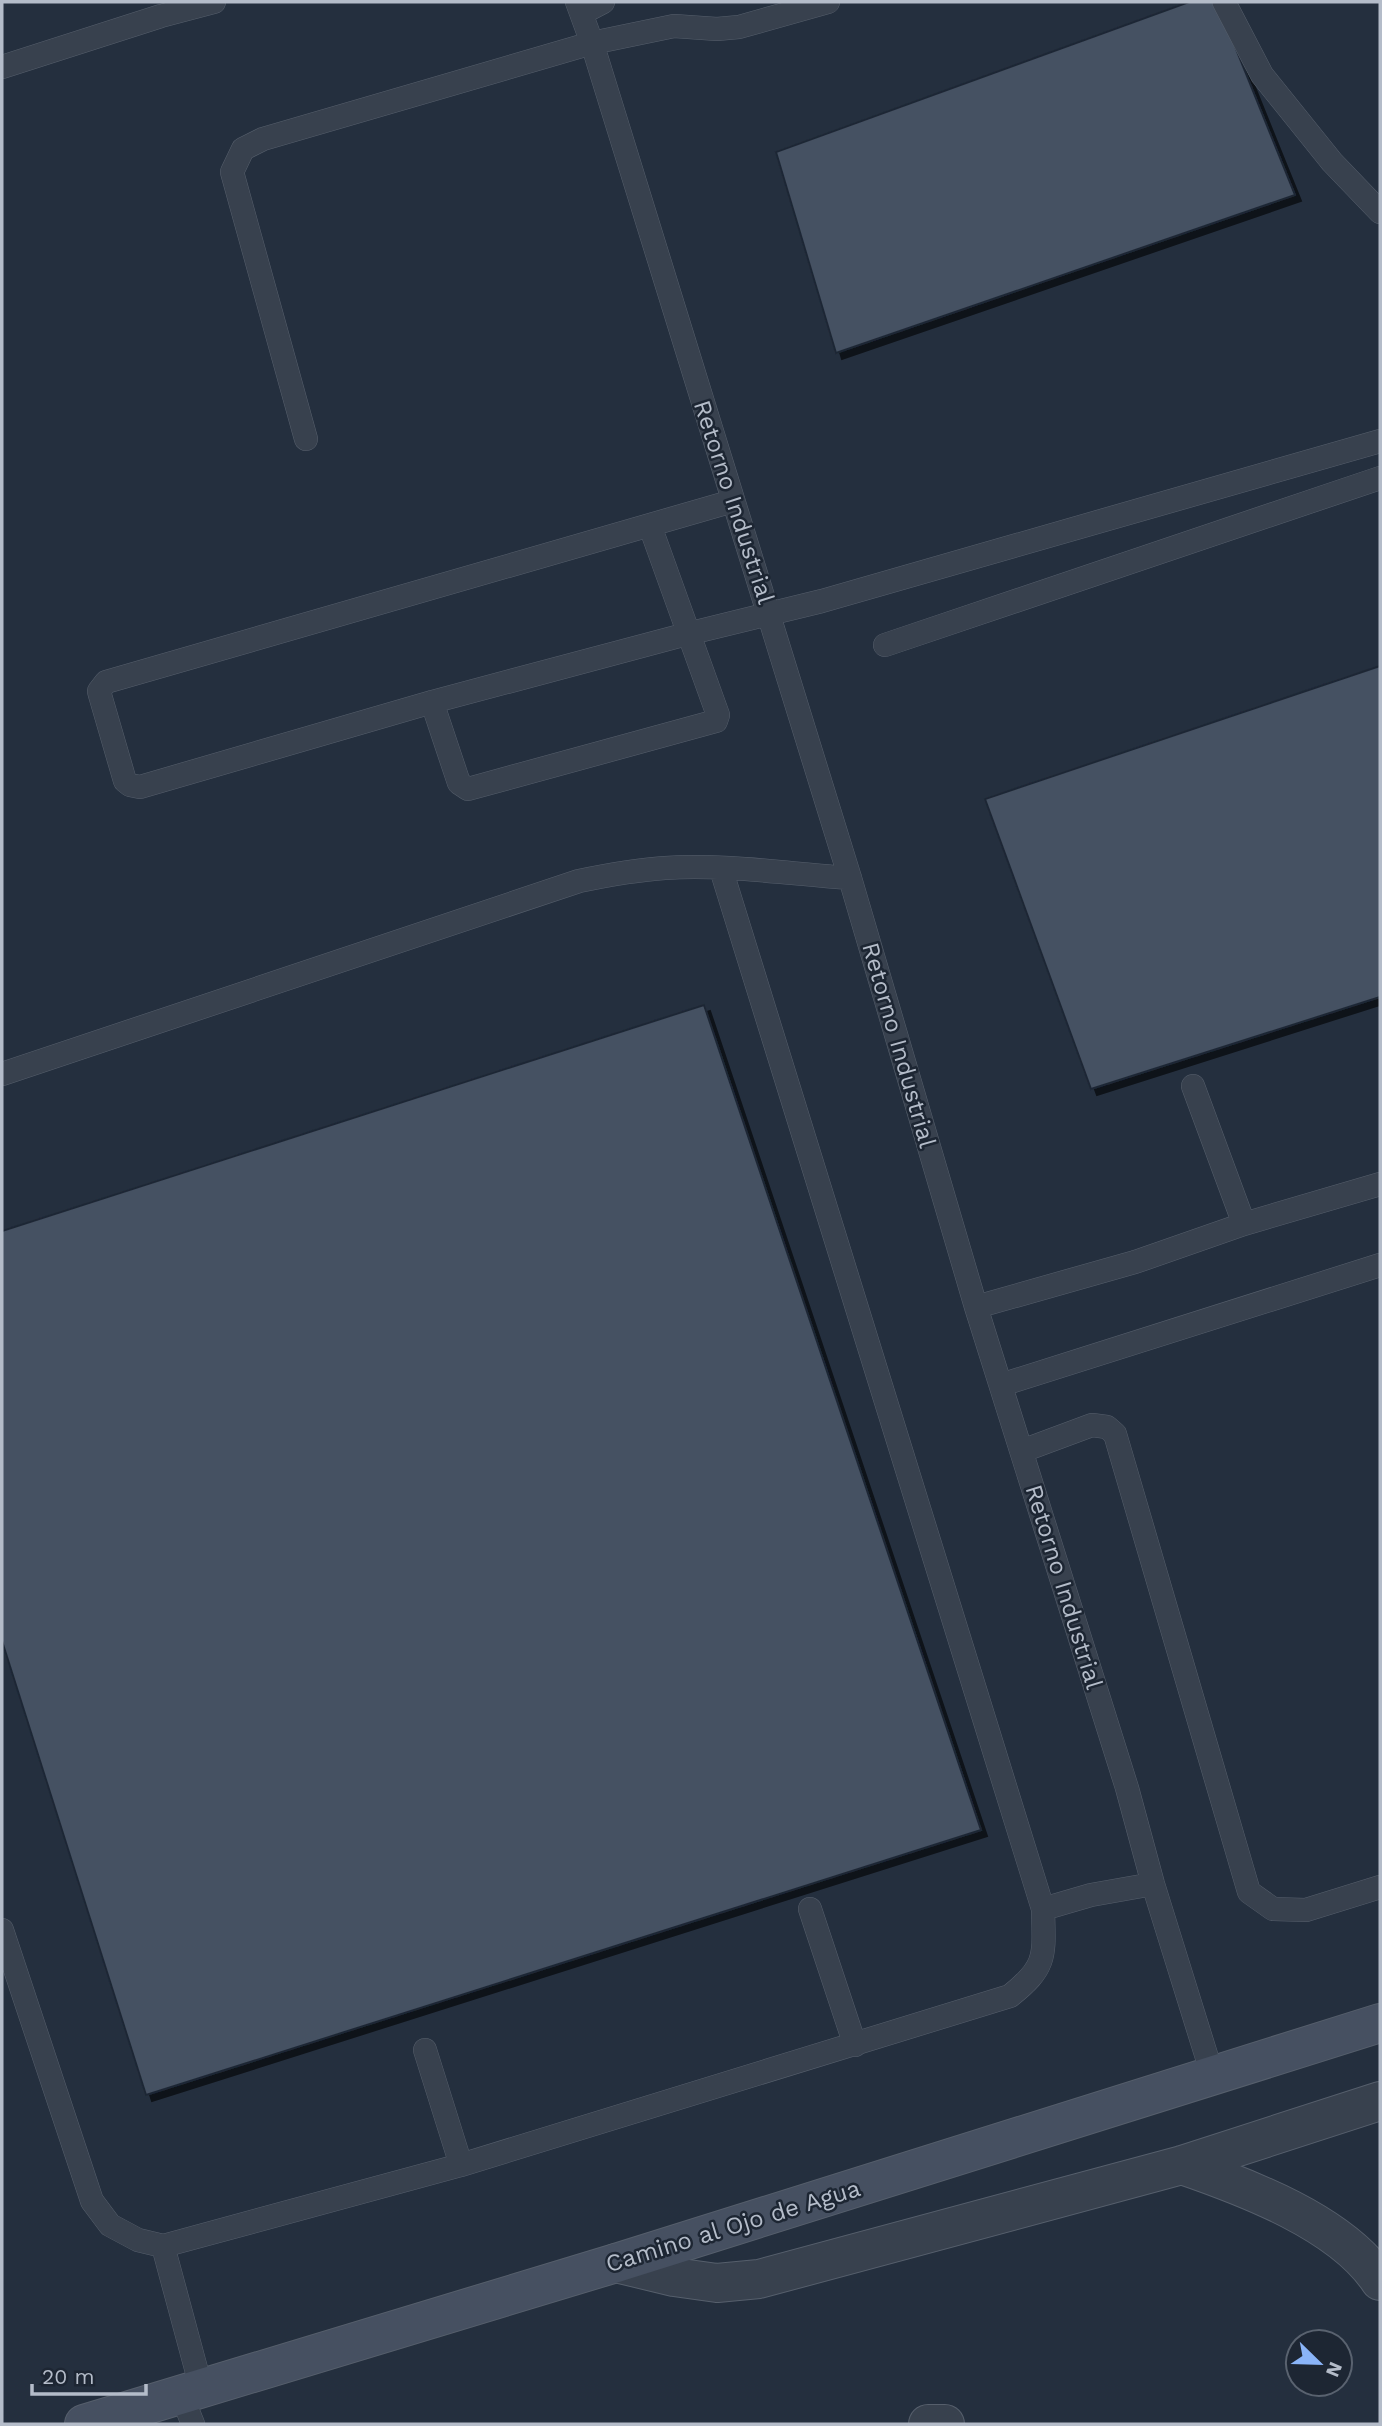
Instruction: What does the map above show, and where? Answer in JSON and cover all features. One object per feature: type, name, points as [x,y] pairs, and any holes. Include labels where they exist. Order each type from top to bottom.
[{"type":"street","name":"Camino al Ojo de Agua","points":[[84,2424],[192,2402],[616,2263],[1380,2023]]},
{"type":"street","points":[[616,2263],[674,2277],[718,2283],[759,2279],[1182,2165],[1380,2101]]},
{"type":"street","points":[[1182,2165],[1236,2184],[1281,2205],[1320,2228],[1378,2273]]},
{"type":"street","points":[[928,2424],[945,2424]]},
{"type":"lane","points":[[2,67],[159,9],[214,2]]},
{"type":"lane","points":[[579,7],[603,2]]},
{"type":"lane","points":[[306,439],[232,172],[243,149],[276,135],[592,43],[674,26],[705,29],[739,27],[828,2]]},
{"type":"lane","points":[[1224,2],[1262,75],[1332,162],[1380,212]]},
{"type":"lane","name":"Retorno Industrial","points":[[579,7],[770,615],[976,1307],[1213,2077]]},
{"type":"lane","points":[[733,501],[106,682],[99,691],[125,780],[140,788],[432,702],[687,634],[770,615],[1380,441]]},
{"type":"lane","points":[[885,645],[1380,478]]},
{"type":"lane","points":[[432,702],[459,783],[468,789],[716,721],[718,715],[650,526]]},
{"type":"lane","points":[[2,1073],[579,881],[622,872],[669,868],[850,878]]},
{"type":"lane","points":[[2,1930],[92,2201],[110,2225],[138,2240],[163,2246],[461,2165],[855,2045],[1010,1996],[1031,1980],[1040,1963],[1044,1944],[1043,1909],[721,869]]},
{"type":"lane","points":[[1193,1086],[1244,1224]]},
{"type":"lane","points":[[976,1307],[1135,1262],[1244,1224],[1380,1184]]},
{"type":"lane","points":[[1001,1385],[1380,1265]]},
{"type":"lane","points":[[1022,1451],[1092,1425],[1107,1427],[1115,1434],[1249,1892],[1273,1909],[1306,1910],[1380,1887]]},
{"type":"lane","points":[[1043,1909],[1091,1895],[1153,1884]]},
{"type":"lane","points":[[810,1909],[855,2045]]},
{"type":"lane","points":[[425,2050],[461,2165]]},
{"type":"lane","points":[[163,2246],[192,2402]]},
{"type":"building","points":[[1189,2],[1217,2],[1295,195],[836,353],[776,152]]},
{"type":"building","points":[[1380,666],[1380,997],[1091,1089],[985,799]]},
{"type":"building","points":[[704,1005],[981,1830],[146,2095],[2,1641],[2,1231]]}]
